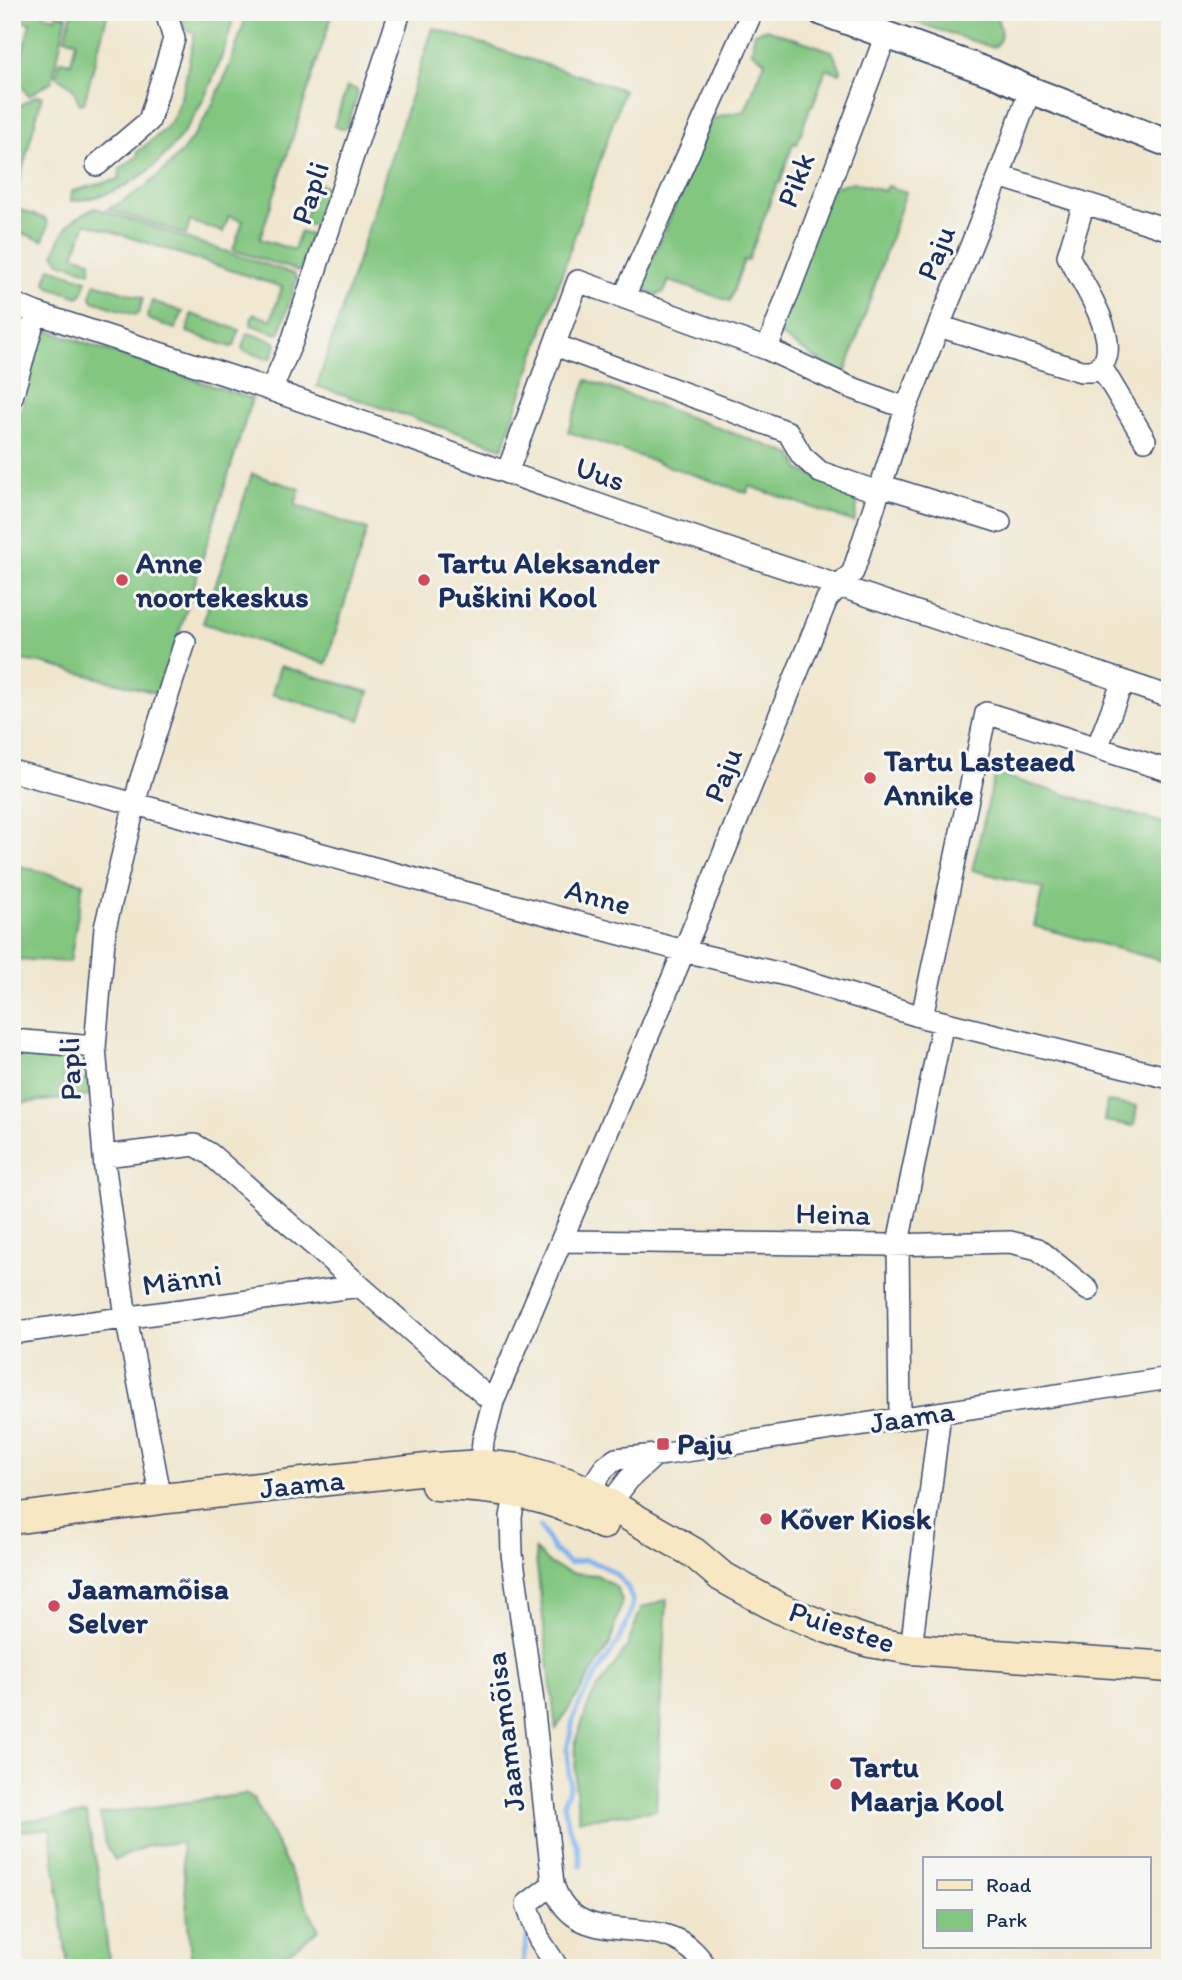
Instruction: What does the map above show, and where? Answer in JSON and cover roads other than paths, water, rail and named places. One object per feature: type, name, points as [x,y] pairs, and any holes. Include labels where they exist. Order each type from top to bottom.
[{"type":"main road","name":"Jaama","points":[[12,1533],[480,1475]]},
{"type":"main road","name":"Jaama","points":[[12,1519],[161,1499],[480,1475],[517,1480],[593,1507]]},
{"type":"main road","name":"Puiestee","points":[[593,1507],[694,1553],[721,1576],[779,1608],[870,1642],[911,1649],[1170,1667]]},
{"type":"street","points":[[97,165],[149,121],[174,39],[166,12]]},
{"type":"street","name":"Papli","points":[[271,390],[292,342],[400,12]]},
{"type":"street","points":[[624,297],[752,12]]},
{"type":"street","points":[[822,12],[992,73],[1170,144]]},
{"type":"street","name":"Pikk","points":[[767,349],[886,35]]},
{"type":"street","name":"Paju","points":[[480,1475],[483,1441],[493,1402],[684,951],[827,599],[853,572],[906,408],[999,176],[1030,90]]},
{"type":"street","points":[[999,176],[1170,230]]},
{"type":"street","points":[[939,326],[1081,371],[1093,371],[1105,362],[1109,342],[1102,322],[1068,256],[1084,203]]},
{"type":"street","points":[[507,473],[578,281],[767,349],[848,386],[906,408]]},
{"type":"street","name":"Uus","points":[[12,303],[1170,697]]},
{"type":"street","points":[[12,397],[36,313]]},
{"type":"street","points":[[555,345],[788,432],[802,456],[820,472],[1000,522]]},
{"type":"street","points":[[1100,365],[1145,440]]},
{"type":"street","name":"Papli","points":[[161,1499],[126,1318],[105,1156],[96,1047],[105,928],[134,805],[185,642]]},
{"type":"street","points":[[1097,748],[1123,681]]},
{"type":"street","points":[[900,1419],[898,1243],[932,1019],[986,713],[1170,771]]},
{"type":"street","name":"Anne","points":[[12,771],[684,951],[790,976],[932,1019],[1170,1078]]},
{"type":"street","points":[[12,1040],[96,1047]]},
{"type":"street","points":[[105,1156],[195,1145],[210,1154],[493,1402]]},
{"type":"street","name":"Heina","points":[[563,1241],[1010,1242],[1038,1249],[1088,1290]]},
{"type":"street","name":"Männi","points":[[12,1333],[360,1286]]},
{"type":"street","name":"Jaama","points":[[593,1507],[605,1467],[617,1459],[654,1456],[1170,1378]]},
{"type":"street","points":[[911,1649],[940,1412]]},
{"type":"street","name":"Jaamamõisa","points":[[517,1480],[511,1517],[512,1554],[532,1694],[553,1884]]},
{"type":"street","points":[[558,1968],[539,1939],[527,1904],[553,1884],[556,1894],[573,1914],[594,1927],[671,1937],[695,1952],[707,1968]]},
{"type":"waterway","points":[[540,1527],[554,1550],[569,1563],[585,1560],[603,1566],[617,1575],[628,1588],[633,1602],[619,1640],[585,1693],[574,1716],[567,1750],[570,1785],[564,1803],[581,1866]]},
{"type":"waterway","points":[[525,1968],[523,1961],[527,1938]]},
{"type":"place","name":"Anne noortekeskus","points":[[122,580]]},
{"type":"place","name":"Tartu Aleksander Puškini Kool","points":[[424,580]]},
{"type":"place","name":"Tartu Lasteaed Annike","points":[[870,778]]},
{"type":"place","name":"Paju","points":[[663,1444]]},
{"type":"place","name":"Kõver Kiosk","points":[[766,1519]]},
{"type":"place","name":"Jaamamõisa Selver","points":[[54,1606]]},
{"type":"place","name":"Tartu Maarja Kool","points":[[836,1784]]}]
